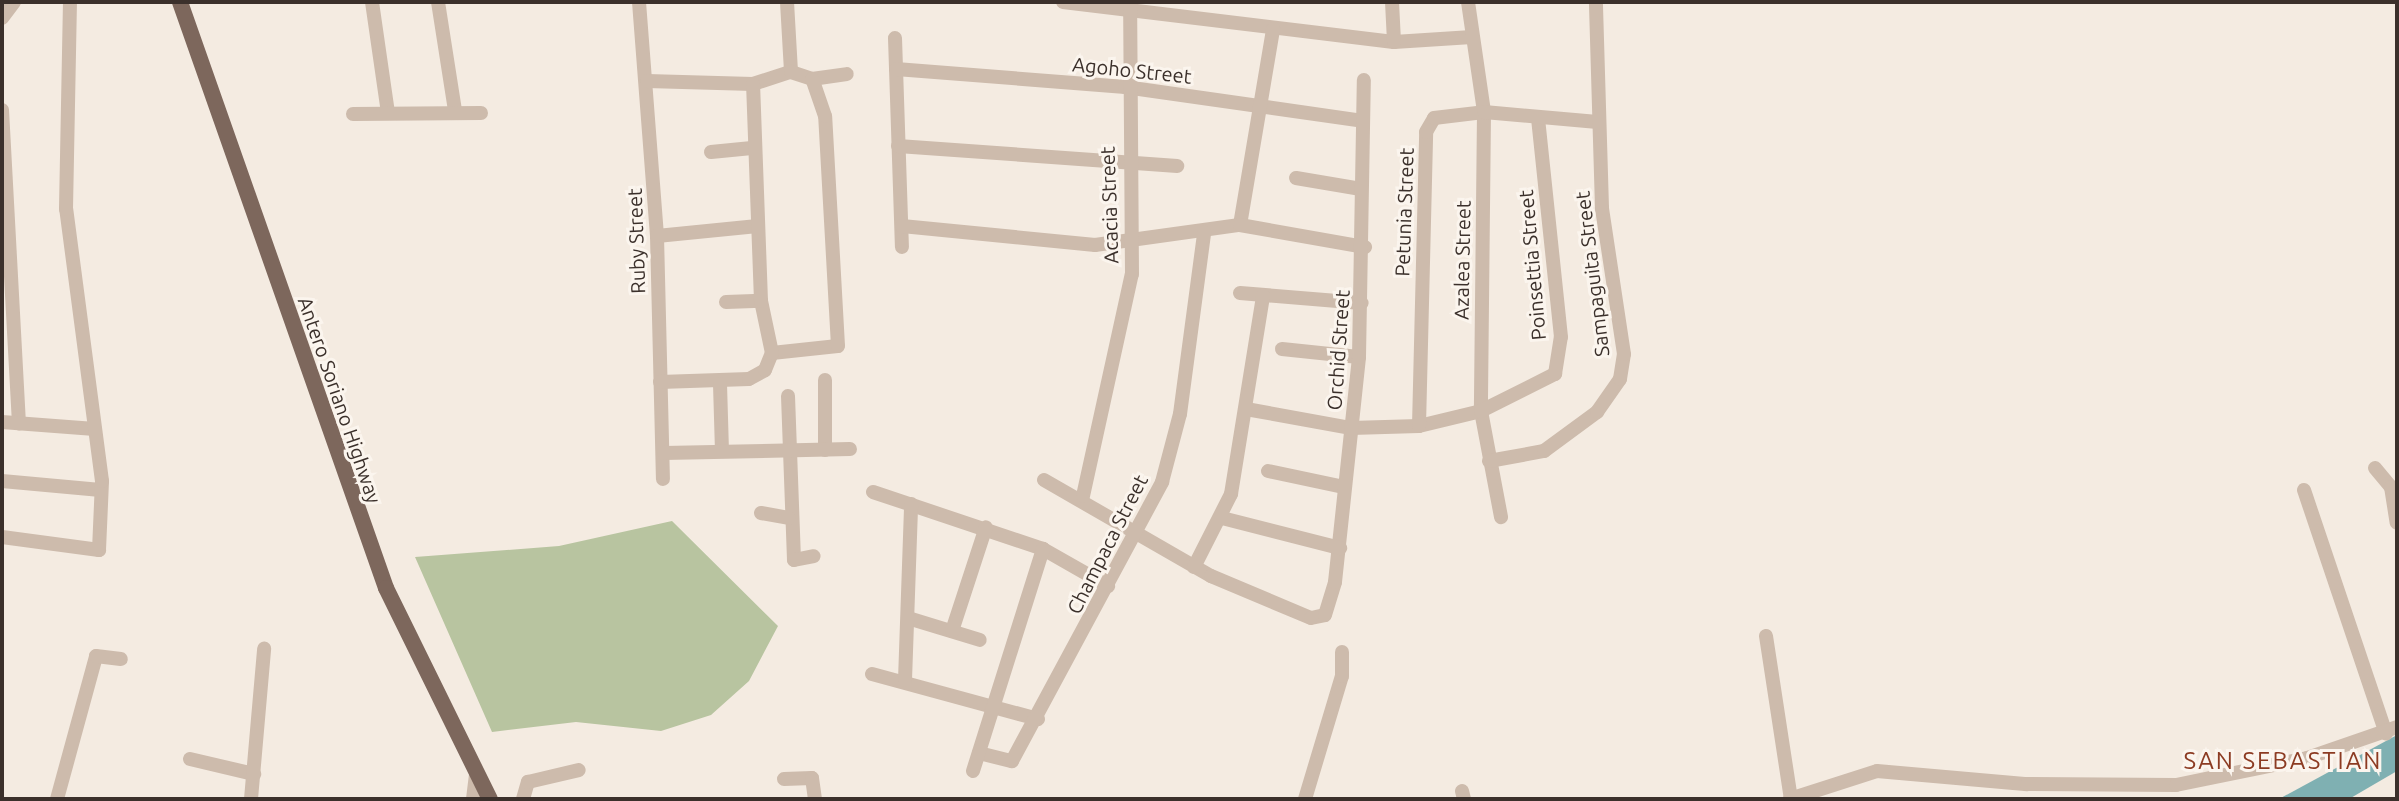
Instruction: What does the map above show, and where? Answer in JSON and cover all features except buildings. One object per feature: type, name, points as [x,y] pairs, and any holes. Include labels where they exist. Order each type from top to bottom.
[{"type":"main road","name":"Antero Soriano Highway","points":[[180,2],[386,588],[490,799]]},
{"type":"street","points":[[2,537],[99,550],[101,490],[66,209],[70,2]]},
{"type":"street","points":[[372,2],[388,113]]},
{"type":"street","points":[[438,2],[455,110]]},
{"type":"street","name":"Ruby Street","points":[[639,2],[657,236],[663,479]]},
{"type":"street","points":[[787,2],[791,72]]},
{"type":"street","points":[[1065,2],[1130,4],[1273,29],[1394,42],[1472,37]]},
{"type":"street","points":[[1392,2],[1394,42]]},
{"type":"street","name":"Azalea Street","points":[[1468,2],[1484,112],[1481,411],[1501,517]]},
{"type":"street","name":"Sampaguita Street","points":[[1489,461],[1544,451],[1597,412],[1620,379],[1624,354],[1598,122],[1596,2]]},
{"type":"street","name":"Acacia Street","points":[[1083,496],[1133,239],[1125,87],[1130,4]]},
{"type":"street","points":[[1240,225],[1273,29]]},
{"type":"street","points":[[895,38],[902,247]]},
{"type":"street","name":"Agoho Street","points":[[896,69],[1125,87],[1363,121]]},
{"type":"street","points":[[647,81],[753,84],[791,72],[812,79],[847,74]]},
{"type":"street","points":[[772,353],[838,346],[825,116],[812,79]]},
{"type":"street","name":"Orchid Street","points":[[1194,567],[1320,619],[1340,548],[1359,357],[1365,247],[1361,189],[1364,80]]},
{"type":"street","points":[[660,382],[720,384],[757,374],[772,353],[761,301],[752,148],[753,84]]},
{"type":"street","points":[[2,110],[19,424]]},
{"type":"street","points":[[353,114],[455,110],[481,113]]},
{"type":"street","name":"Petunia Street","points":[[1419,426],[1426,132],[1449,112],[1598,122]]},
{"type":"street","name":"Poinsettia Street","points":[[1246,409],[1351,428],[1419,426],[1481,411],[1555,374],[1561,337],[1538,118]]},
{"type":"street","points":[[898,146],[1128,165],[1177,166]]},
{"type":"street","points":[[711,152],[752,148]]},
{"type":"street","points":[[1296,178],[1361,189]]},
{"type":"street","points":[[902,226],[1032,244],[1204,233],[1240,225],[1365,247]]},
{"type":"street","points":[[657,236],[758,226]]},
{"type":"street","name":"Champaca Street","points":[[979,753],[1012,761],[1038,719],[1162,482],[1180,414],[1204,233]]},
{"type":"street","points":[[1240,293],[1362,303]]},
{"type":"street","points":[[1044,480],[1083,496],[1138,528],[1194,567],[1222,518],[1246,409],[1263,296]]},
{"type":"street","points":[[726,302],[761,301]]},
{"type":"street","points":[[1282,349],[1359,357]]},
{"type":"street","points":[[825,380],[825,450]]},
{"type":"street","points":[[720,384],[722,451]]},
{"type":"street","points":[[788,396],[789,518],[794,560],[814,556]]},
{"type":"street","points":[[2,422],[95,429]]},
{"type":"street","points":[[664,453],[850,449]]},
{"type":"street","points":[[2375,468],[2391,487],[2397,523]]},
{"type":"street","points":[[1268,471],[1344,487]]},
{"type":"street","points":[[2,481],[101,490]]},
{"type":"street","points":[[1766,636],[1791,799],[1877,771],[2153,788],[2220,780],[2391,730],[2304,490]]},
{"type":"street","points":[[873,492],[986,527],[1043,549],[1108,586]]},
{"type":"street","points":[[905,680],[911,504]]},
{"type":"street","points":[[761,513],[789,518]]},
{"type":"street","points":[[1222,518],[1340,548]]},
{"type":"street","points":[[952,631],[986,527]]},
{"type":"street","points":[[973,771],[1043,549]]},
{"type":"street","points":[[908,618],[980,640]]},
{"type":"street","points":[[251,799],[264,649]]},
{"type":"street","points":[[1305,799],[1342,676],[1342,652]]},
{"type":"street","points":[[57,799],[96,656],[121,659]]},
{"type":"street","points":[[872,674],[905,680],[1038,719]]},
{"type":"street","points":[[190,759],[254,774]]},
{"type":"street","points":[[523,799],[528,782],[579,770]]},
{"type":"street","points":[[473,799],[476,776]]},
{"type":"street","points":[[784,779],[812,778],[815,799]]},
{"type":"green space","points":[[672,521],[778,626],[749,681],[711,715],[661,731],[576,722],[492,732],[415,557],[559,546]]},
{"type":"water","points":[[2397,735],[2397,771],[2349,799],[2279,799]]},
{"type":"district","name":"SAN SEBASTIAN","points":[[2283,761]]}]
